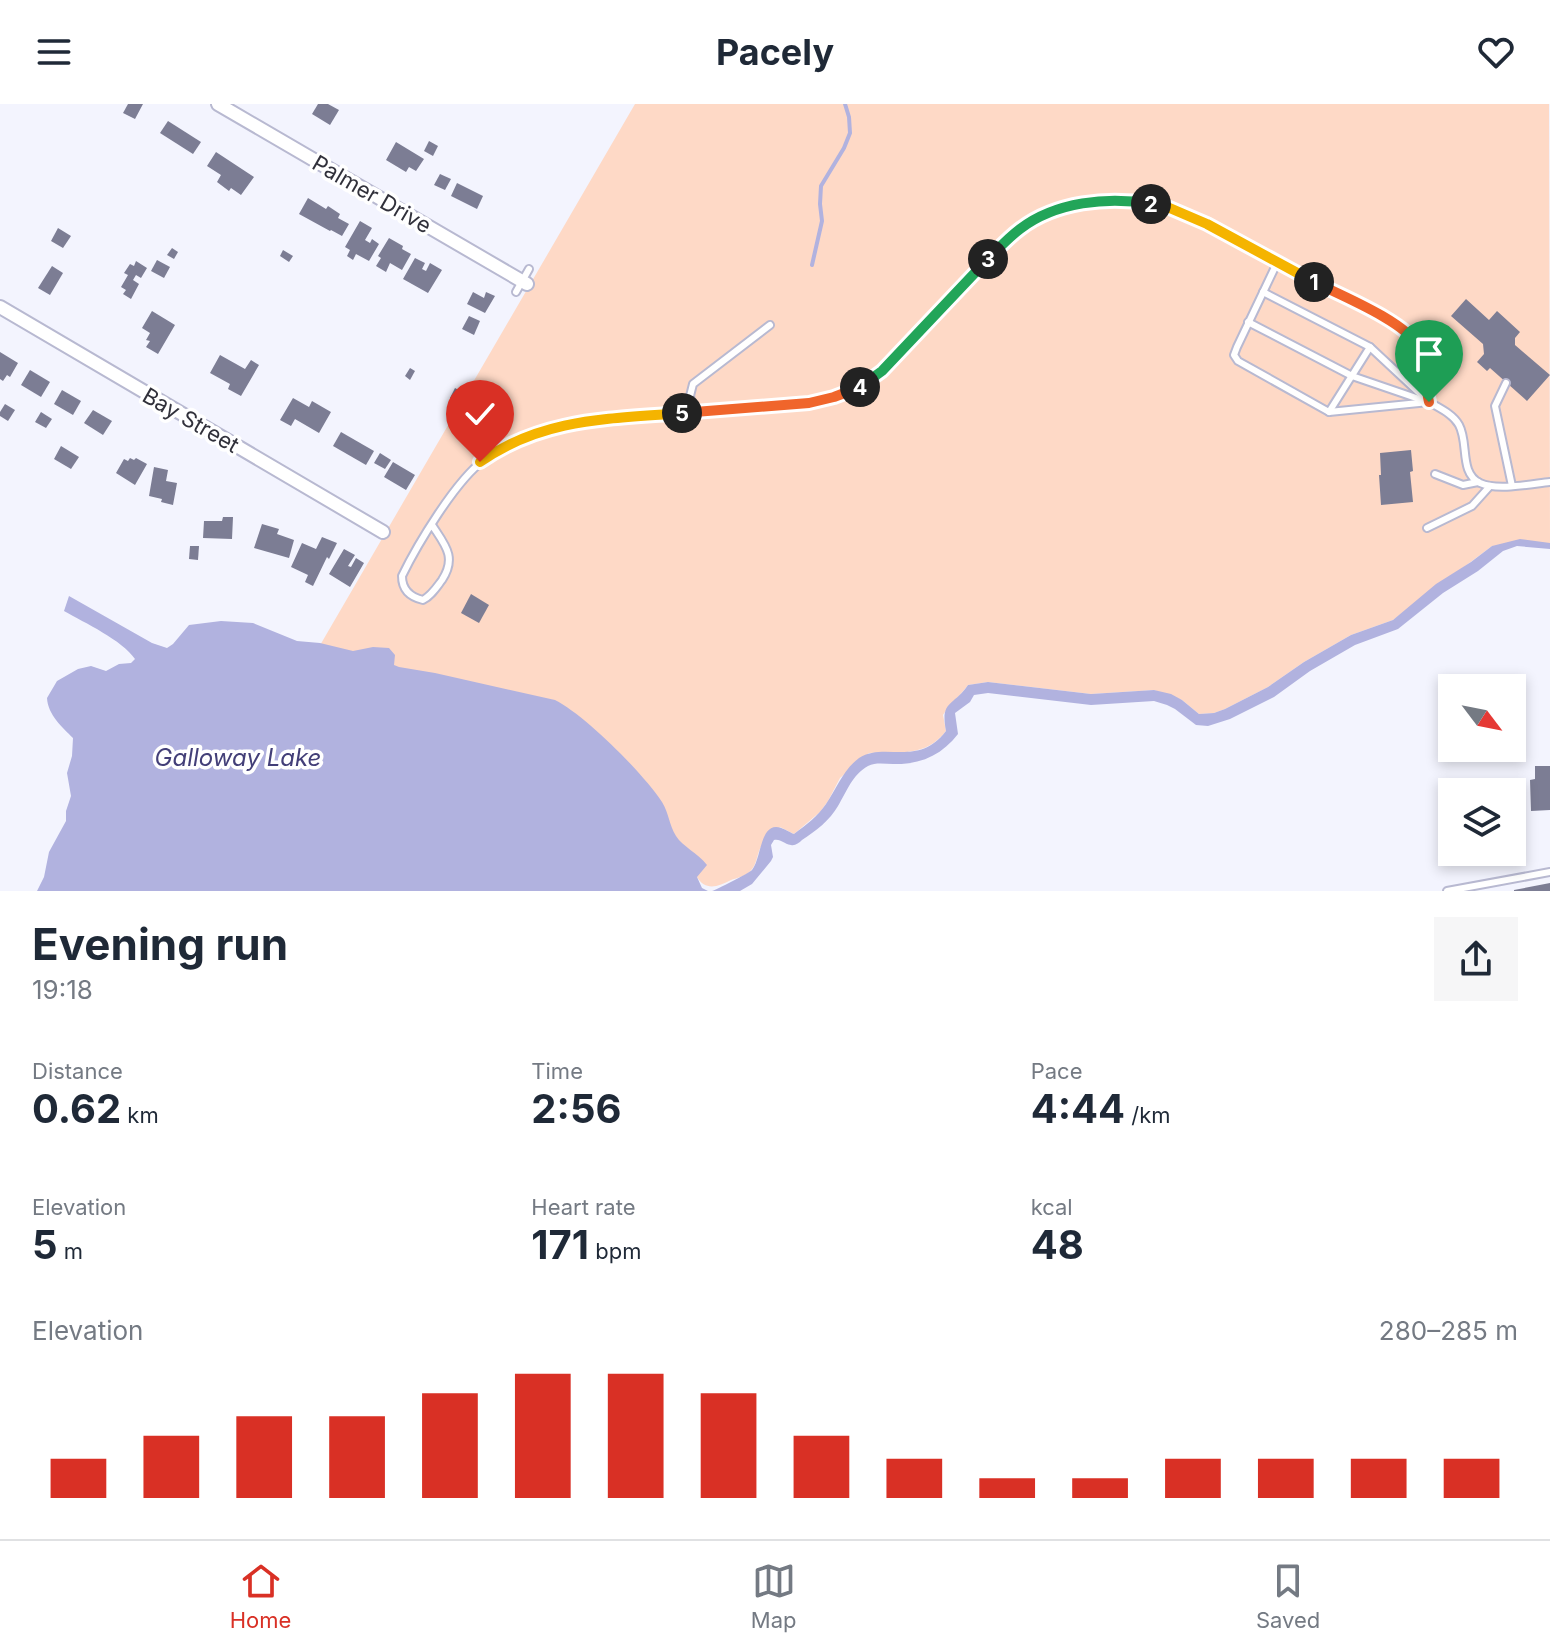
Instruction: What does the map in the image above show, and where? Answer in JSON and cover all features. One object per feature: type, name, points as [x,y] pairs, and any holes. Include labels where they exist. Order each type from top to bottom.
[{"type":"street","name":"Palmer Drive","points":[[218,104],[522,286]]},
{"type":"street","name":"Bay Street","points":[[0,307],[383,532]]},
{"type":"lane","points":[[432,525],[447,549],[450,561],[446,574],[430,596],[423,600],[406,591],[402,586],[402,576],[432,525],[464,479],[480,462],[510,444],[539,431],[569,423],[809,403],[846,394],[865,385],[882,371],[1021,228],[1063,208],[1112,200],[1165,206],[1207,224],[1389,320],[1411,335],[1418,347],[1429,402]]},
{"type":"lane","points":[[1277,263],[1234,355],[1238,361],[1329,412],[1429,402]]},
{"type":"lane","points":[[522,286],[529,269]]},
{"type":"lane","points":[[1263,292],[1370,347],[1429,402]]},
{"type":"lane","points":[[1248,322],[1352,376],[1429,402],[1449,413],[1459,424],[1464,439],[1468,472],[1478,482],[1490,486],[1550,482]]},
{"type":"lane","points":[[693,412],[690,396],[693,384],[770,325]]},
{"type":"lane","points":[[1329,412],[1370,347]]},
{"type":"lane","points":[[1506,383],[1495,406],[1512,486]]},
{"type":"lane","points":[[1435,474],[1463,485],[1478,482]]},
{"type":"lane","points":[[1427,528],[1472,506],[1490,486]]},
{"type":"lane","points":[[1447,891],[1550,872]]},
{"type":"shaded area","points":[[635,104],[1549,104],[1550,543],[1492,546],[1393,620],[1351,635],[1268,687],[1214,713],[1199,714],[1182,700],[1154,690],[1091,694],[988,682],[968,685],[943,715],[946,731],[938,740],[911,751],[869,753],[840,778],[820,812],[794,834],[780,827],[762,845],[751,870],[744,876],[717,886],[708,886],[697,877],[177,891]]},
{"type":"water","points":[[1520,539],[1550,543],[1550,549],[1517,546],[1503,551],[1398,629],[1355,645],[1310,671],[1274,697],[1230,719],[1208,726],[1196,725],[1175,709],[1154,701],[1091,705],[988,693],[974,695],[955,713],[958,734],[945,748],[912,763],[868,766],[854,779],[827,821],[817,829],[794,845],[774,840],[771,861],[752,884],[740,891],[712,891],[752,870],[771,828],[778,827],[794,834],[812,820],[859,758],[869,753],[913,751],[935,742],[946,731],[946,709],[968,685],[988,682],[1091,694],[1154,690],[1171,694],[1199,714],[1214,713],[1268,687],[1351,635],[1393,620],[1436,584],[1492,546]]},
{"type":"water","name":"Galloway Lake","points":[[69,596],[152,643],[167,648],[189,625],[221,621],[253,623],[297,641],[353,651],[389,648],[395,655],[394,665],[399,667],[555,700],[597,731],[653,790],[664,806],[676,836],[707,865],[697,877],[702,888],[708,891],[37,891],[44,877],[49,852],[66,821],[71,796],[67,773],[73,738],[53,715],[47,698],[57,681],[78,669],[91,666],[106,671],[135,659],[112,639],[64,611]]},
{"type":"building","points":[[128,104],[143,104],[135,119],[123,113]]},
{"type":"building","points":[[318,104],[328,104],[339,110],[330,125],[312,114]]},
{"type":"building","points":[[168,121],[201,142],[193,154],[160,133]]},
{"type":"building","points":[[429,141],[438,146],[433,156],[424,151]]},
{"type":"building","points":[[396,142],[424,159],[416,171],[409,167],[406,172],[386,160]]},
{"type":"building","points":[[216,152],[254,177],[241,195],[217,182],[221,175],[207,166]]},
{"type":"building","points":[[440,174],[451,179],[445,190],[434,185]]},
{"type":"building","points":[[457,183],[483,196],[477,209],[451,196]]},
{"type":"building","points":[[308,198],[326,209],[328,206],[340,214],[338,218],[349,224],[342,236],[299,214]]},
{"type":"building","points":[[360,221],[372,228],[365,240],[370,243],[372,239],[379,244],[369,261],[356,254],[353,260],[347,256],[350,250],[345,247]]},
{"type":"building","points":[[58,228],[71,236],[63,248],[51,241]]},
{"type":"building","points":[[389,238],[411,254],[402,270],[390,263],[386,272],[376,266]]},
{"type":"building","points":[[172,248],[178,252],[174,259],[167,255]]},
{"type":"building","points":[[283,250],[293,256],[289,262],[280,256]]},
{"type":"building","points":[[415,258],[425,263],[422,269],[426,271],[430,263],[442,270],[428,293],[403,279]]},
{"type":"building","points":[[157,260],[170,267],[164,278],[151,271]]},
{"type":"building","points":[[136,261],[147,268],[141,278],[136,275],[133,280],[139,284],[131,299],[123,294],[126,290],[121,287],[128,275],[124,273]]},
{"type":"building","points":[[52,266],[63,273],[50,295],[38,288]]},
{"type":"building","points":[[473,292],[484,298],[486,292],[495,296],[485,313],[467,304]]},
{"type":"building","points":[[1466,299],[1489,320],[1497,311],[1520,332],[1515,338],[1515,345],[1550,375],[1527,401],[1490,368],[1487,371],[1477,362],[1484,354],[1483,344],[1451,316]]},
{"type":"building","points":[[152,311],[175,325],[158,354],[146,347],[150,333],[142,328]]},
{"type":"building","points":[[469,316],[480,321],[474,335],[462,329]]},
{"type":"building","points":[[0,352],[18,363],[10,377],[7,375],[3,381],[0,379]]},
{"type":"building","points":[[220,355],[245,369],[251,360],[259,365],[241,396],[228,389],[230,384],[210,373]]},
{"type":"building","points":[[410,368],[415,371],[410,380],[405,376]]},
{"type":"building","points":[[30,370],[50,382],[41,397],[21,385]]},
{"type":"building","points":[[455,388],[462,392],[456,401],[450,398]]},
{"type":"building","points":[[62,390],[81,401],[73,415],[54,404]]},
{"type":"building","points":[[293,398],[309,407],[312,401],[331,412],[319,433],[295,419],[291,426],[280,420]]},
{"type":"building","points":[[5,404],[15,410],[8,421],[0,416]]},
{"type":"building","points":[[93,410],[112,421],[103,435],[84,423]]},
{"type":"building","points":[[41,412],[52,419],[46,428],[35,422]]},
{"type":"building","points":[[341,432],[374,451],[366,465],[333,446]]},
{"type":"building","points":[[61,446],[79,457],[71,469],[54,459]]},
{"type":"building","points":[[1411,450],[1413,502],[1381,505],[1380,453]]},
{"type":"building","points":[[380,453],[391,460],[385,469],[374,463]]},
{"type":"building","points":[[130,458],[147,464],[135,485],[116,473],[124,459],[128,461]]},
{"type":"building","points":[[393,462],[415,475],[406,490],[384,477]]},
{"type":"building","points":[[154,467],[168,470],[166,481],[177,483],[173,505],[149,496]]},
{"type":"building","points":[[223,517],[233,517],[232,539],[203,538],[204,521],[222,521]]},
{"type":"building","points":[[262,524],[279,529],[277,534],[294,540],[289,558],[254,548]]},
{"type":"building","points":[[322,537],[337,543],[313,586],[305,582],[308,575],[291,567],[302,543],[316,549]]},
{"type":"building","points":[[190,546],[199,546],[198,560],[189,559]]},
{"type":"building","points":[[344,549],[355,555],[348,566],[351,567],[356,558],[364,563],[350,587],[329,574]]},
{"type":"building","points":[[471,594],[489,605],[479,623],[461,613]]},
{"type":"building","points":[[1535,766],[1550,766],[1550,810],[1531,811],[1530,780],[1535,779]]},
{"type":"building","points":[[1550,883],[1550,891],[1514,891],[1514,890]]},
{"type":"waterway","points":[[812,265],[822,221],[821,186],[850,133],[845,104]]},
{"type":"route","points":[[480,462],[539,431],[569,423],[809,403],[846,394],[865,385],[882,371],[1021,228],[1063,208],[1102,200],[1144,202],[1185,214],[1389,320],[1411,335],[1418,347],[1429,402]]}]
